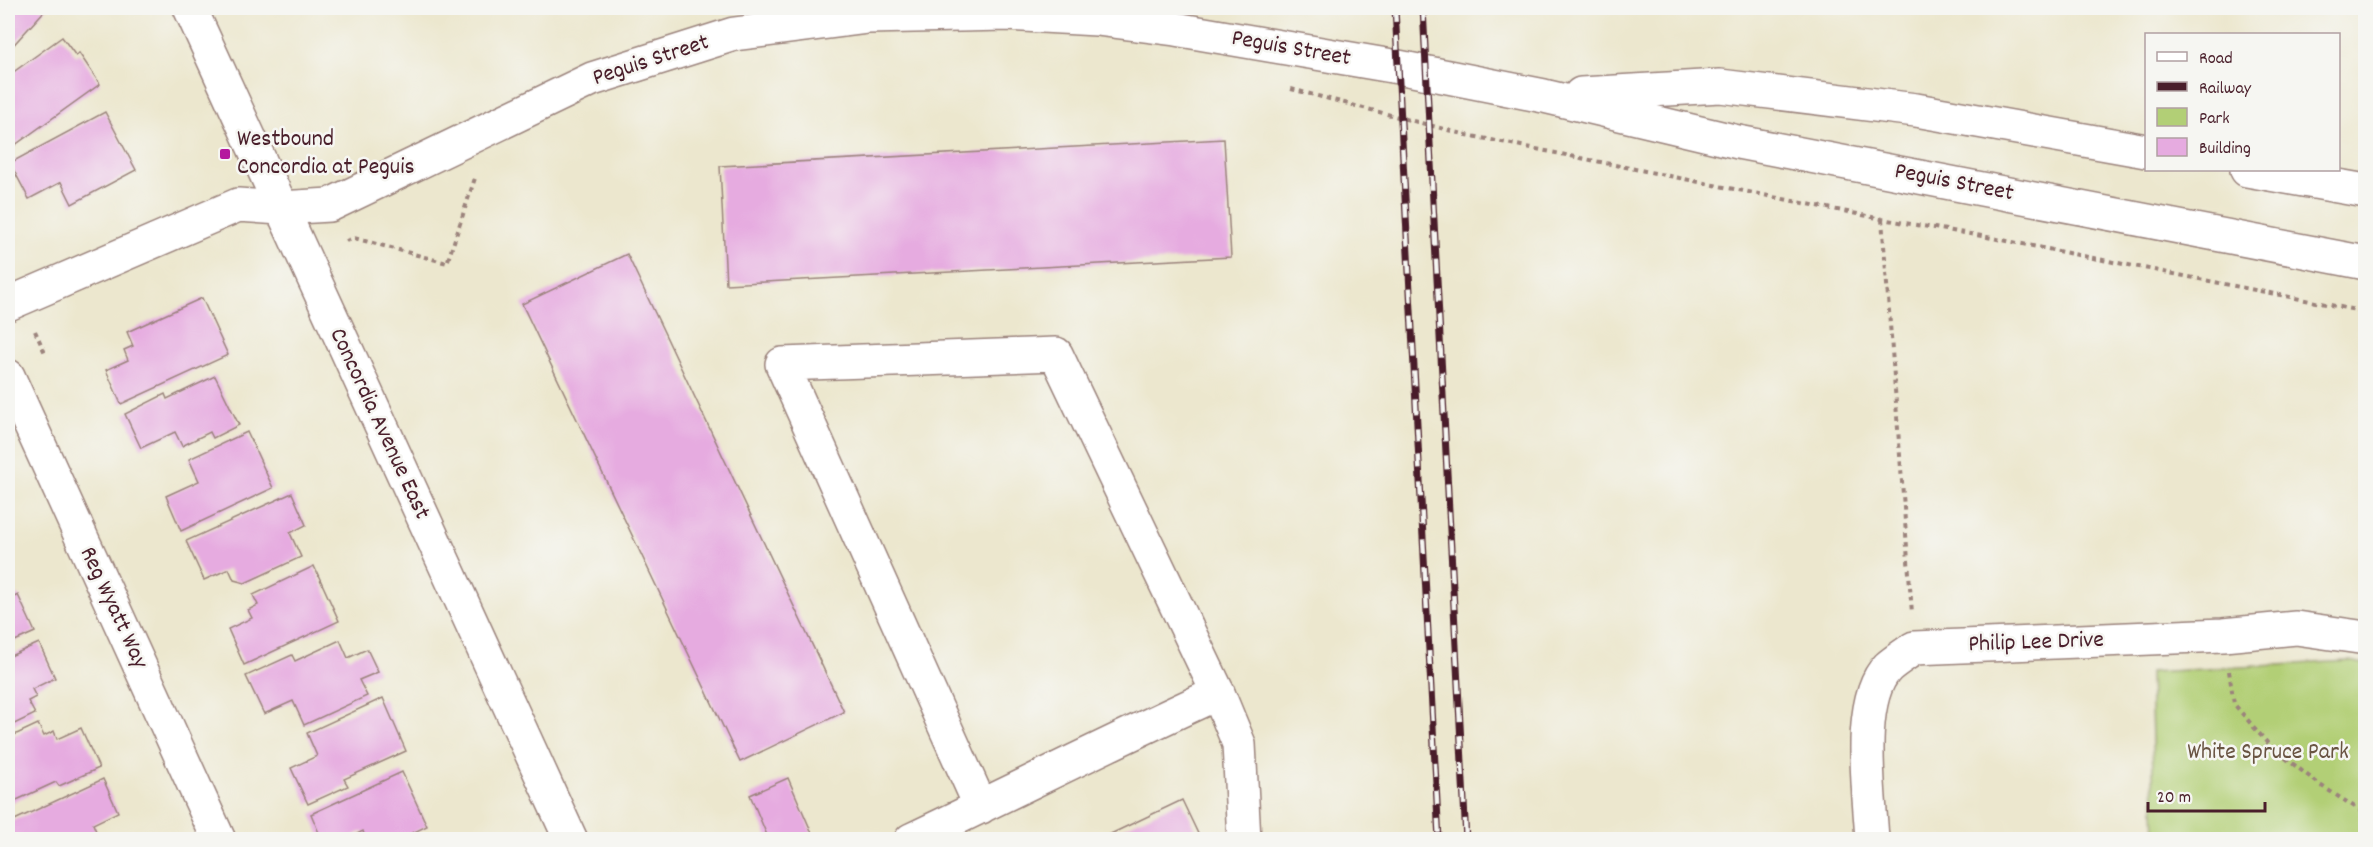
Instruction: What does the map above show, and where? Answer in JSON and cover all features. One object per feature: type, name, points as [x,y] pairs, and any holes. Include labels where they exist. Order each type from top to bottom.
[{"type":"street","name":"Concordia Avenue East","points":[[190,8],[571,840]]},
{"type":"street","name":"Peguis Street","points":[[280,208],[330,205],[592,79],[735,34],[867,17],[1005,14],[1097,19],[1175,28],[1398,67],[1544,96],[1738,142],[2366,262]]},
{"type":"street","name":"Peguis Street","points":[[1544,96],[1720,86],[1916,110],[2145,151]]},
{"type":"street","points":[[2253,171],[2366,191]]},
{"type":"street","points":[[8,304],[238,205],[280,208]]},
{"type":"street","points":[[981,807],[782,364],[1056,354],[1218,693],[1239,744],[1244,840]]},
{"type":"street","name":"Reg Wyatt Way","points":[[8,376],[219,840]]},
{"type":"street","name":"Philip Lee Drive","points":[[1914,648],[2223,635],[2296,628],[2366,638]]},
{"type":"street","points":[[1872,840],[1867,748],[1869,707],[1878,683],[1887,668],[1914,648]]},
{"type":"street","points":[[911,840],[1096,748],[1218,693]]},
{"type":"path","points":[[1288,88],[1467,135],[1882,219],[1987,237],[2366,312]]},
{"type":"path","points":[[301,254],[354,238],[447,263],[476,174]]},
{"type":"path","points":[[1882,219],[1914,648]]},
{"type":"path","points":[[2223,635],[2234,704],[2270,746],[2320,785],[2366,814]]},
{"type":"green space","name":"White Spruce Park","points":[[2349,661],[2365,664],[2365,839],[2155,839],[2150,672]]},
{"type":"building","points":[[8,8],[47,8],[8,51]]},
{"type":"building","points":[[62,37],[76,56],[79,53],[100,84],[8,150],[8,100],[10,98],[8,85],[11,82],[8,76]]},
{"type":"building","points":[[105,112],[136,170],[72,204],[61,182],[29,199],[10,163]]},
{"type":"building","points":[[1224,139],[1231,257],[726,284],[720,166]]},
{"type":"building","points":[[627,254],[844,712],[740,762],[522,304]]},
{"type":"building","points":[[202,298],[228,355],[121,404],[106,370],[128,360],[124,350],[133,346],[127,332]]},
{"type":"building","points":[[215,376],[239,425],[213,438],[210,432],[182,446],[175,432],[141,448],[125,414],[165,394],[167,399]]},
{"type":"building","points":[[247,432],[273,488],[181,531],[166,496],[199,481],[189,459]]},
{"type":"building","points":[[292,493],[306,525],[290,533],[301,557],[245,583],[234,580],[229,569],[204,580],[186,541]]},
{"type":"building","points":[[314,566],[339,621],[244,665],[228,629],[252,618],[248,610],[258,605],[253,595]]},
{"type":"building","points":[[18,595],[35,632],[8,644],[8,600]]},
{"type":"building","points":[[340,640],[348,658],[367,649],[378,672],[359,680],[367,696],[304,725],[293,701],[264,714],[246,676],[292,655],[295,661]]},
{"type":"building","points":[[39,643],[55,678],[32,689],[36,697],[28,701],[35,714],[8,727],[8,657]]},
{"type":"building","points":[[383,698],[406,751],[344,779],[348,786],[308,804],[291,768],[317,756],[307,733]]},
{"type":"building","points":[[38,724],[44,736],[54,731],[57,739],[81,728],[99,768],[59,786],[56,782],[8,804],[8,738]]},
{"type":"building","points":[[402,772],[427,826],[398,840],[366,840],[363,831],[345,840],[322,840],[311,814]]},
{"type":"building","points":[[788,778],[815,840],[769,840],[750,795]]},
{"type":"building","points":[[103,779],[118,812],[93,824],[99,838],[8,840],[8,823]]},
{"type":"building","points":[[1182,800],[1201,840],[1098,840]]},
{"type":"railway","points":[[1395,8],[1439,840]]},
{"type":"railway","points":[[1423,8],[1466,840]]},
{"type":"place","name":"Westbound Concordia at Peguis","points":[[225,154]]}]
